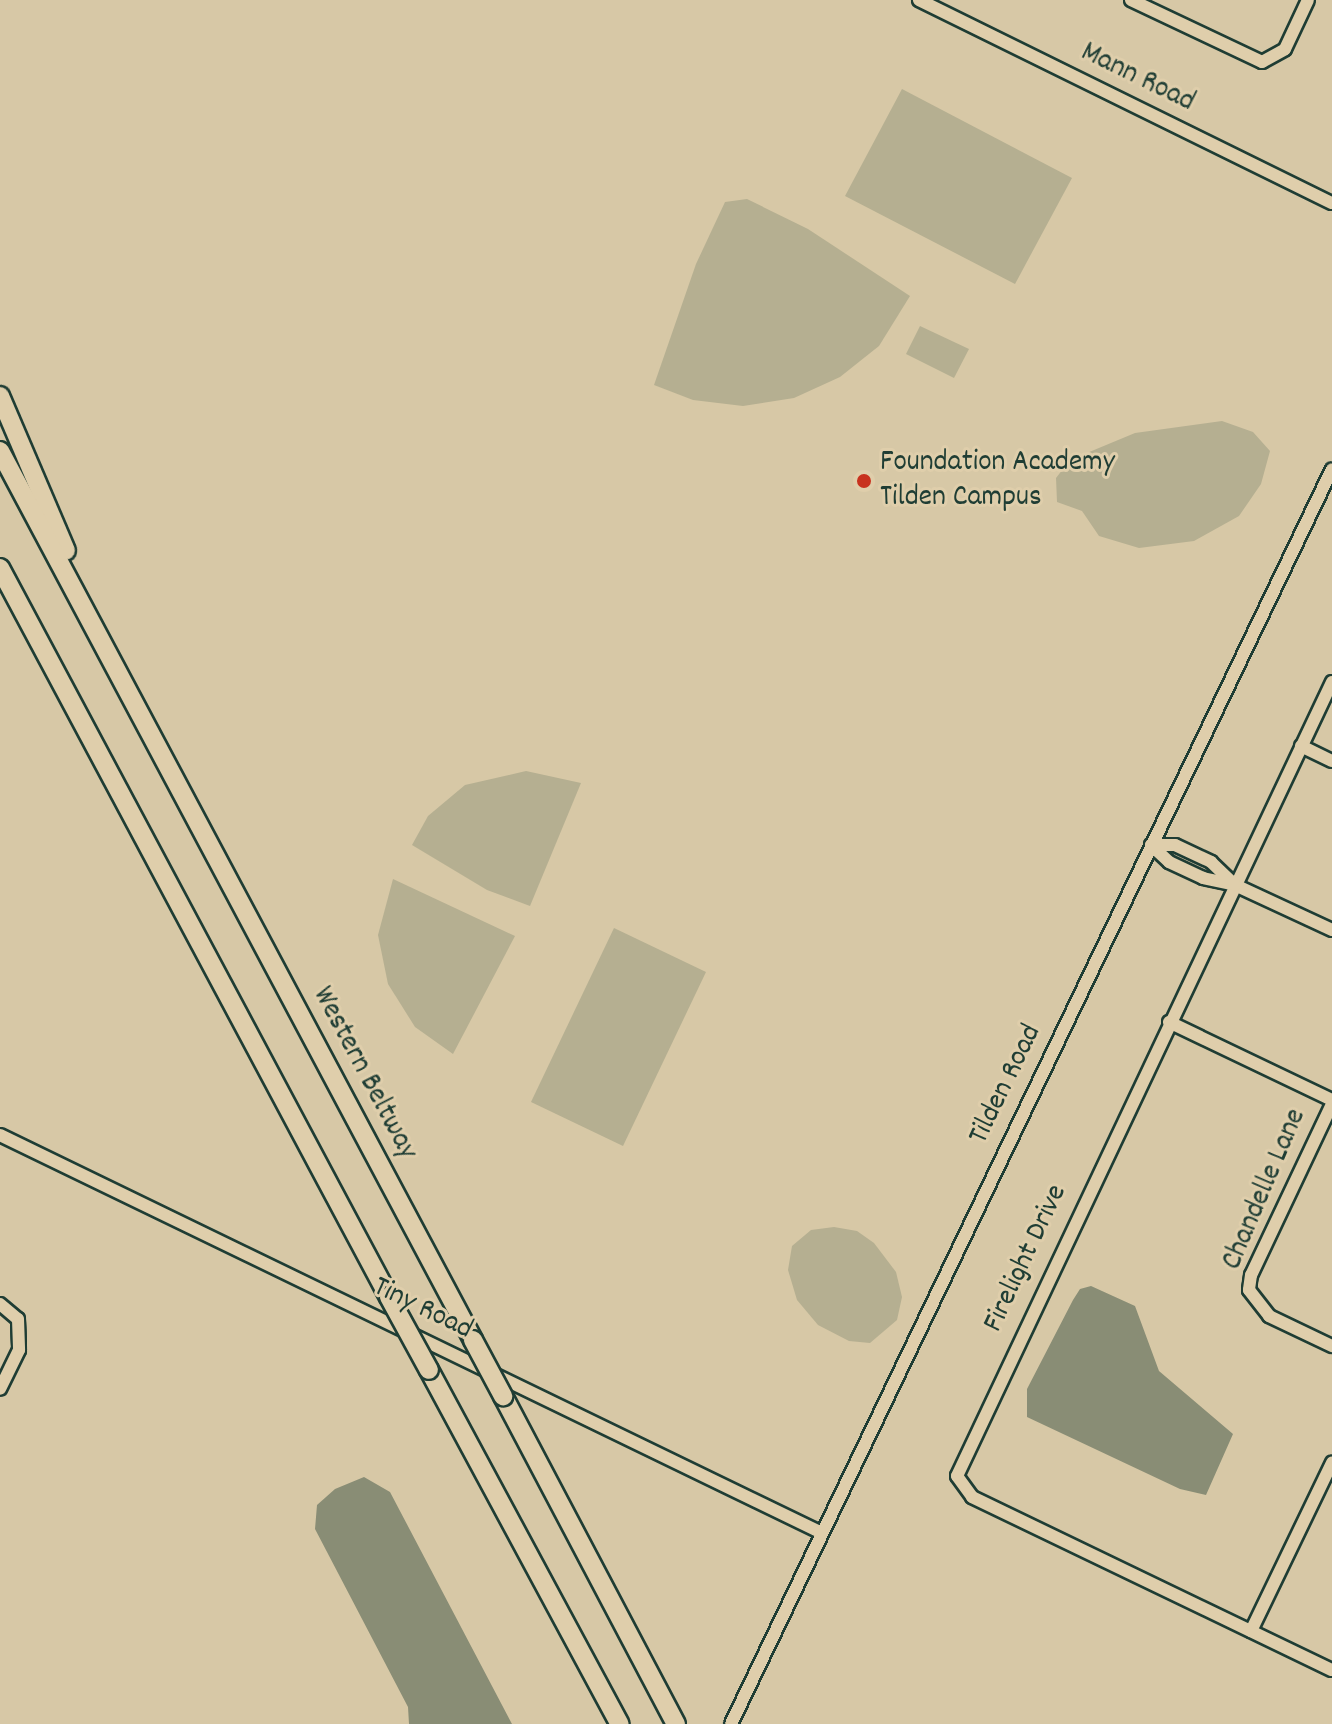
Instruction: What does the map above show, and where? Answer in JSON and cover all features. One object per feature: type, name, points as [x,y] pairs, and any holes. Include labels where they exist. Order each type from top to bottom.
[{"type":"highway","points":[[0,396],[109,653]]},
{"type":"highway","name":"Western Beltway","points":[[0,451],[676,1724]]},
{"type":"highway","points":[[0,568],[620,1724]]},
{"type":"highway","points":[[0,591],[68,697]]},
{"type":"street","name":"Mann Road","points":[[919,0],[1332,203]]},
{"type":"street","points":[[1131,0],[1249,58],[1273,59],[1285,49],[1308,0]]},
{"type":"street","name":"Tilden Road","points":[[731,1724],[1332,469]]},
{"type":"street","name":"Firelight Drive","points":[[1332,682],[957,1476],[972,1497],[1332,1670]]},
{"type":"street","points":[[1301,746],[1332,761]]},
{"type":"street","points":[[1151,845],[1175,845],[1200,857],[1235,885]]},
{"type":"street","points":[[1151,845],[1192,873],[1235,885],[1332,930]]},
{"type":"street","points":[[1192,873],[1200,857]]},
{"type":"street","points":[[1169,1022],[1332,1102]]},
{"type":"street","name":"Chandelle Lane","points":[[1332,1102],[1251,1275],[1249,1290],[1269,1316],[1332,1346]]},
{"type":"street","name":"Tiny Road","points":[[0,1135],[822,1533]]},
{"type":"street","points":[[0,1304],[18,1319],[19,1350],[0,1389]]},
{"type":"street","points":[[1251,1631],[1332,1463]]},
{"type":"shaded area","points":[[902,89],[1072,178],[1015,284],[845,196]]},
{"type":"shaded area","points":[[747,199],[808,229],[910,296],[879,346],[840,377],[794,398],[743,406],[693,400],[654,385],[696,264],[725,202]]},
{"type":"shaded area","points":[[920,326],[969,349],[954,378],[906,354]]},
{"type":"shaded area","points":[[1222,421],[1253,432],[1270,451],[1261,484],[1239,516],[1194,541],[1139,548],[1099,536],[1082,511],[1057,502],[1056,478],[1070,460],[1135,433]]},
{"type":"shaded area","points":[[526,771],[581,783],[530,906],[487,890],[412,845],[428,816],[465,785]]},
{"type":"shaded area","points":[[393,879],[515,936],[453,1054],[415,1027],[388,984],[378,935]]},
{"type":"shaded area","points":[[614,928],[706,972],[623,1146],[531,1102]]},
{"type":"shaded area","points":[[834,1227],[857,1231],[874,1243],[896,1272],[902,1297],[897,1320],[870,1343],[849,1341],[818,1325],[797,1300],[788,1270],[792,1246],[811,1230]]},
{"type":"shaded area","points":[[1091,1286],[1135,1306],[1159,1371],[1233,1434],[1206,1495],[1180,1489],[1027,1417],[1027,1389],[1073,1300],[1080,1289]]},
{"type":"shaded area","points":[[364,1477],[390,1492],[512,1724],[409,1724],[408,1707],[315,1529],[317,1505],[335,1489]]},
{"type":"place","name":"Foundation Academy Tilden Campus","points":[[864,481]]}]
